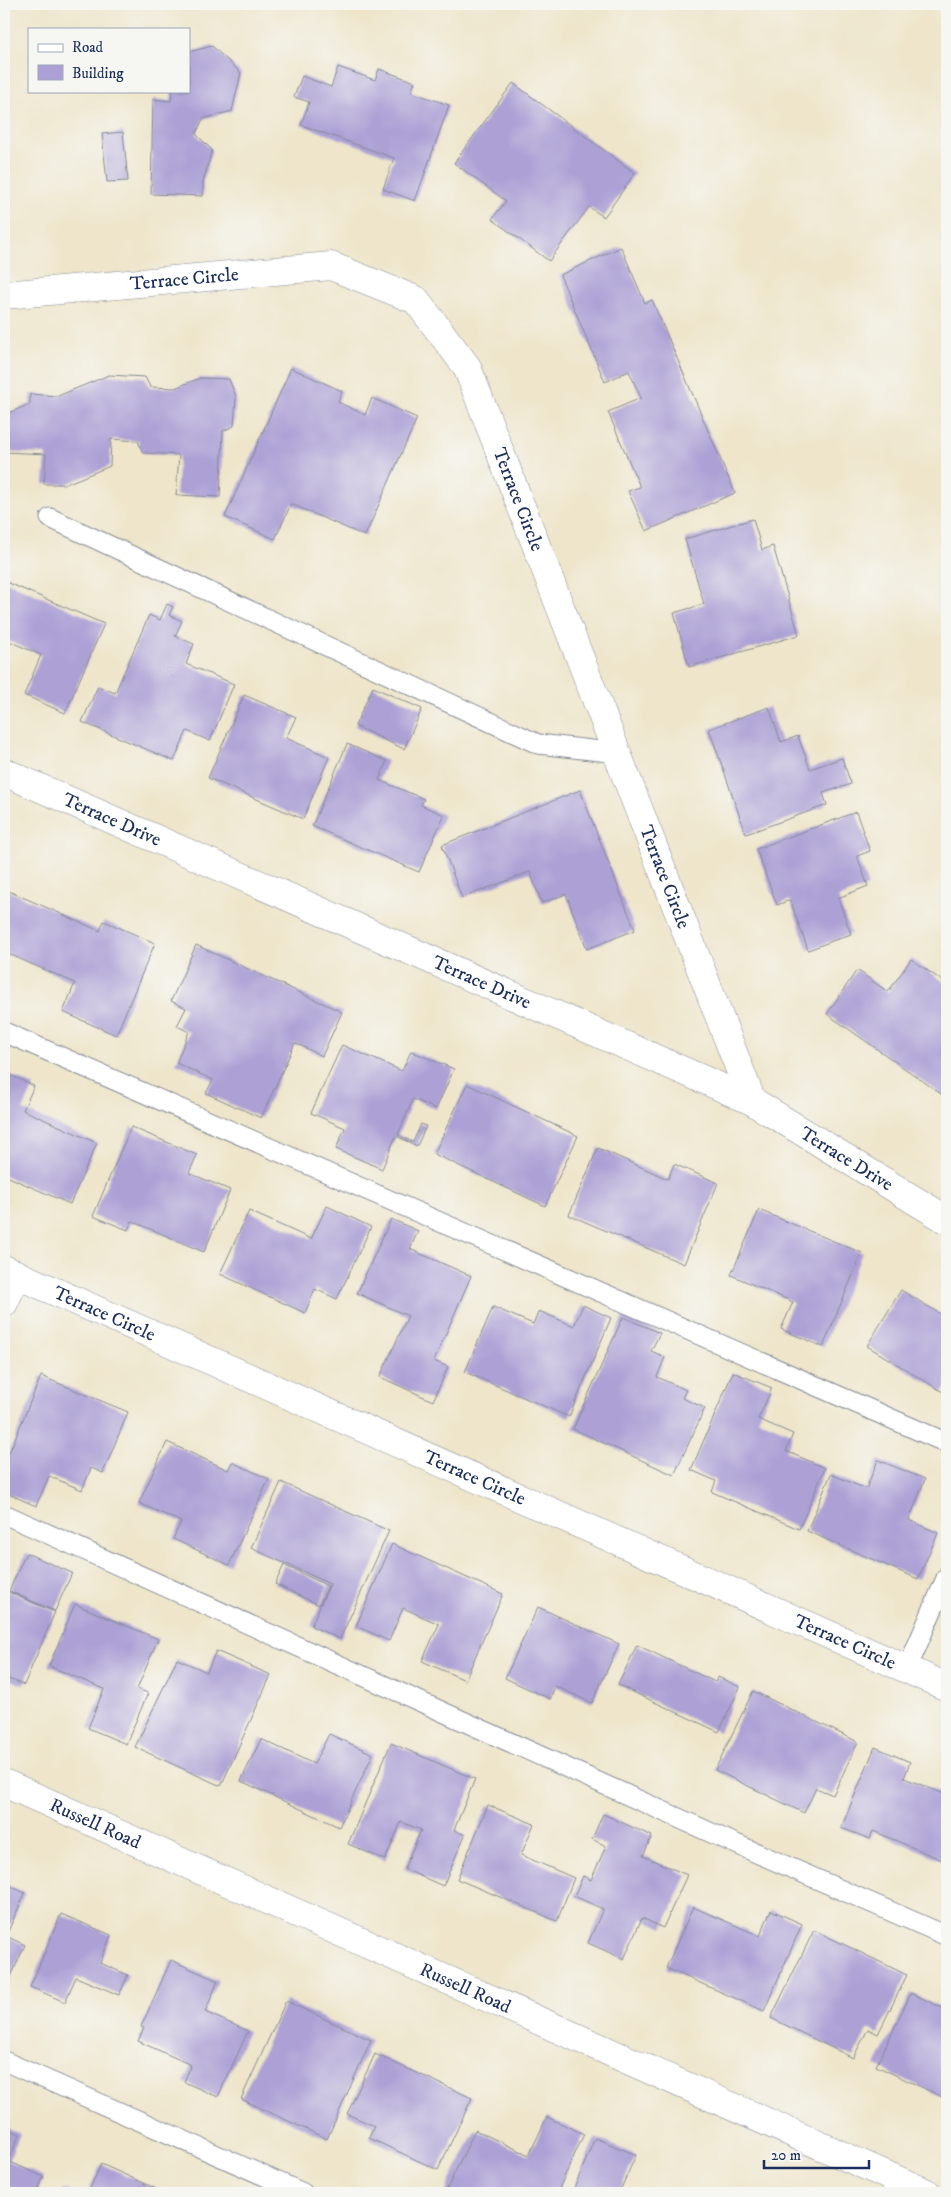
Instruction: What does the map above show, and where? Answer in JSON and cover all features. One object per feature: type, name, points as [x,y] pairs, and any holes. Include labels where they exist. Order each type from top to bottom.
[{"type":"street","name":"Terrace Circle","points":[[4,296],[331,266],[416,300],[467,367],[752,1101]]},
{"type":"street","name":"Terrace Drive","points":[[4,772],[752,1101],[947,1220]]},
{"type":"street","name":"Terrace Circle","points":[[10,1272],[947,1686]]},
{"type":"street","points":[[4,1304],[10,1272]]},
{"type":"street","name":"Russell Road","points":[[4,1783],[927,2193]]},
{"type":"lane","points":[[50,518],[538,744],[618,754]]},
{"type":"lane","points":[[4,1032],[947,1443]]},
{"type":"lane","points":[[4,1514],[727,1840],[947,1936]]},
{"type":"lane","points":[[907,1669],[947,1576]]},
{"type":"lane","points":[[4,2061],[303,2193]]},
{"type":"building","points":[[212,46],[241,73],[232,111],[203,119],[196,134],[212,150],[203,182],[203,196],[151,194],[153,99],[171,101],[172,92],[190,92],[190,52]]},
{"type":"building","points":[[338,67],[375,80],[379,69],[415,82],[411,92],[449,105],[415,201],[383,189],[394,158],[301,125],[309,102],[294,97],[302,76],[331,87]]},
{"type":"building","points":[[513,83],[635,173],[604,217],[589,207],[549,261],[492,219],[506,201],[454,163]]},
{"type":"building","points":[[123,132],[128,181],[107,182],[102,134]]},
{"type":"building","points":[[621,247],[645,303],[652,300],[735,493],[646,531],[628,491],[640,487],[608,412],[641,398],[629,371],[605,382],[560,275]]},
{"type":"building","points":[[291,368],[342,391],[338,402],[365,415],[372,398],[417,418],[365,536],[291,504],[275,539],[225,517]]},
{"type":"building","points":[[109,375],[145,377],[150,387],[175,388],[200,378],[229,379],[236,397],[234,426],[223,431],[220,497],[176,495],[179,455],[143,453],[138,441],[111,439],[110,466],[66,484],[44,484],[46,454],[4,452],[6,414],[30,404],[30,394],[58,396]]},
{"type":"building","points":[[753,519],[762,550],[773,546],[799,635],[689,667],[674,613],[704,604],[685,539]]},
{"type":"building","points":[[4,581],[104,624],[65,713],[24,695],[41,655],[4,639]]},
{"type":"building","points":[[167,604],[173,607],[169,615],[182,621],[175,636],[194,644],[186,664],[234,684],[210,741],[187,731],[174,761],[82,722],[98,686],[115,693],[149,615],[160,620]]},
{"type":"building","points":[[373,687],[422,709],[404,749],[355,726]]},
{"type":"building","points":[[244,695],[296,717],[286,738],[329,757],[303,819],[208,778]]},
{"type":"building","points":[[769,707],[781,742],[798,736],[810,769],[842,758],[851,784],[823,793],[827,805],[746,834],[709,729]]},
{"type":"building","points":[[347,744],[387,761],[379,780],[424,799],[421,805],[444,815],[419,872],[312,826]]},
{"type":"building","points":[[580,790],[635,930],[587,949],[566,894],[542,903],[530,872],[462,898],[442,845]]},
{"type":"building","points":[[856,812],[870,851],[857,856],[868,886],[838,898],[851,934],[808,950],[790,900],[777,905],[756,849]]},
{"type":"building","points":[[4,889],[100,931],[104,921],[155,943],[116,1035],[63,1012],[75,983],[4,952]]},
{"type":"building","points":[[196,945],[342,1012],[322,1056],[295,1043],[261,1118],[206,1093],[213,1080],[176,1063],[189,1032],[177,1026],[186,1008],[171,1001]]},
{"type":"building","points":[[911,959],[947,984],[947,1098],[827,1014],[857,970],[888,992]]},
{"type":"building","points":[[342,1045],[402,1071],[411,1051],[454,1069],[436,1109],[413,1099],[398,1135],[413,1142],[421,1124],[426,1126],[417,1146],[396,1136],[382,1169],[336,1149],[345,1128],[311,1113]]},
{"type":"building","points":[[4,1072],[34,1086],[23,1110],[97,1143],[70,1204],[4,1175]]},
{"type":"building","points":[[467,1084],[578,1136],[545,1206],[434,1154]]},
{"type":"building","points":[[131,1127],[197,1155],[189,1173],[230,1190],[204,1252],[132,1221],[128,1230],[93,1216]]},
{"type":"building","points":[[598,1148],[668,1179],[674,1164],[718,1183],[684,1264],[569,1215]]},
{"type":"building","points":[[327,1206],[371,1227],[337,1299],[315,1289],[305,1313],[220,1274],[249,1211],[311,1239]]},
{"type":"building","points":[[759,1210],[862,1253],[823,1347],[781,1329],[793,1302],[731,1275]]},
{"type":"building","points":[[391,1219],[418,1231],[410,1249],[471,1276],[434,1361],[448,1367],[433,1401],[380,1377],[408,1316],[357,1293]]},
{"type":"building","points":[[901,1290],[947,1318],[947,1385],[943,1392],[867,1346]]},
{"type":"building","points":[[583,1305],[611,1318],[569,1417],[465,1372],[493,1307],[533,1324],[539,1311],[574,1326]]},
{"type":"building","points":[[623,1317],[660,1333],[651,1351],[665,1357],[657,1377],[686,1390],[682,1398],[705,1408],[674,1475],[573,1429]]},
{"type":"building","points":[[733,1372],[772,1388],[758,1419],[793,1434],[786,1451],[825,1468],[799,1529],[712,1492],[716,1481],[691,1470]]},
{"type":"building","points":[[41,1376],[128,1412],[103,1473],[91,1468],[82,1490],[49,1476],[36,1506],[4,1492],[4,1465]]},
{"type":"building","points":[[167,1442],[228,1470],[232,1462],[269,1479],[229,1565],[173,1539],[181,1522],[139,1503]]},
{"type":"building","points":[[878,1460],[925,1479],[909,1520],[938,1533],[918,1579],[807,1531],[831,1474],[866,1489]]},
{"type":"building","points":[[281,1482],[389,1531],[340,1639],[311,1626],[330,1584],[251,1548]]},
{"type":"building","points":[[392,1544],[503,1594],[465,1680],[422,1661],[439,1624],[403,1608],[389,1641],[356,1626]]},
{"type":"building","points":[[26,1553],[72,1573],[55,1611],[9,1591]]},
{"type":"building","points":[[284,1565],[328,1586],[319,1605],[275,1584]]},
{"type":"building","points":[[4,1590],[55,1612],[24,1685],[4,1677]]},
{"type":"building","points":[[75,1604],[158,1639],[137,1689],[148,1693],[126,1744],[88,1728],[104,1689],[49,1666]]},
{"type":"building","points":[[538,1607],[619,1644],[592,1703],[555,1686],[550,1699],[505,1678]]},
{"type":"building","points":[[637,1645],[715,1682],[718,1677],[740,1687],[719,1732],[618,1685]]},
{"type":"building","points":[[216,1651],[271,1675],[221,1786],[135,1747],[177,1659],[207,1672]]},
{"type":"building","points":[[753,1691],[858,1742],[833,1795],[816,1788],[804,1813],[715,1770]]},
{"type":"building","points":[[329,1734],[373,1754],[339,1827],[241,1781],[261,1739],[314,1764]]},
{"type":"building","points":[[391,1743],[475,1779],[454,1830],[465,1835],[443,1886],[404,1869],[421,1830],[401,1822],[385,1860],[348,1844]]},
{"type":"building","points":[[875,1747],[910,1762],[904,1778],[947,1795],[947,1862],[873,1831],[870,1839],[841,1828]]},
{"type":"building","points":[[488,1805],[534,1824],[521,1855],[574,1878],[557,1921],[457,1879]]},
{"type":"building","points":[[603,1814],[652,1836],[643,1856],[687,1875],[663,1928],[642,1918],[624,1959],[588,1943],[603,1909],[574,1896],[583,1876],[591,1880],[606,1846],[592,1839]]},
{"type":"building","points":[[4,1883],[25,1893],[6,1936],[25,1945],[4,1992]]},
{"type":"building","points":[[693,1907],[760,1936],[771,1910],[802,1924],[764,2011],[666,1968]]},
{"type":"building","points":[[61,1914],[111,1935],[100,1963],[128,1975],[119,1995],[76,1977],[65,2002],[30,1987]]},
{"type":"building","points":[[814,1930],[907,1975],[878,2034],[868,2029],[853,2058],[771,2018]]},
{"type":"building","points":[[171,1960],[218,1981],[205,2012],[248,2031],[218,2097],[184,2082],[191,2065],[138,2041],[144,2028],[141,2027]]},
{"type":"building","points":[[911,1993],[947,2010],[947,2031],[942,2041],[947,2044],[947,2099],[876,2066]]},
{"type":"building","points":[[286,2001],[371,2040],[327,2139],[241,2099]]},
{"type":"building","points":[[375,2054],[472,2098],[438,2170],[369,2138],[374,2126],[347,2114]]},
{"type":"building","points":[[547,2117],[584,2134],[557,2193],[445,2193],[475,2130],[529,2155]]},
{"type":"building","points":[[4,2127],[20,2134],[8,2161],[44,2177],[36,2193],[4,2193]]},
{"type":"building","points":[[595,2138],[636,2155],[619,2193],[572,2193]]},
{"type":"building","points":[[101,2164],[159,2190],[157,2193],[88,2193]]},
{"type":"building","points":[[64,2189],[73,2193],[62,2193]]}]
